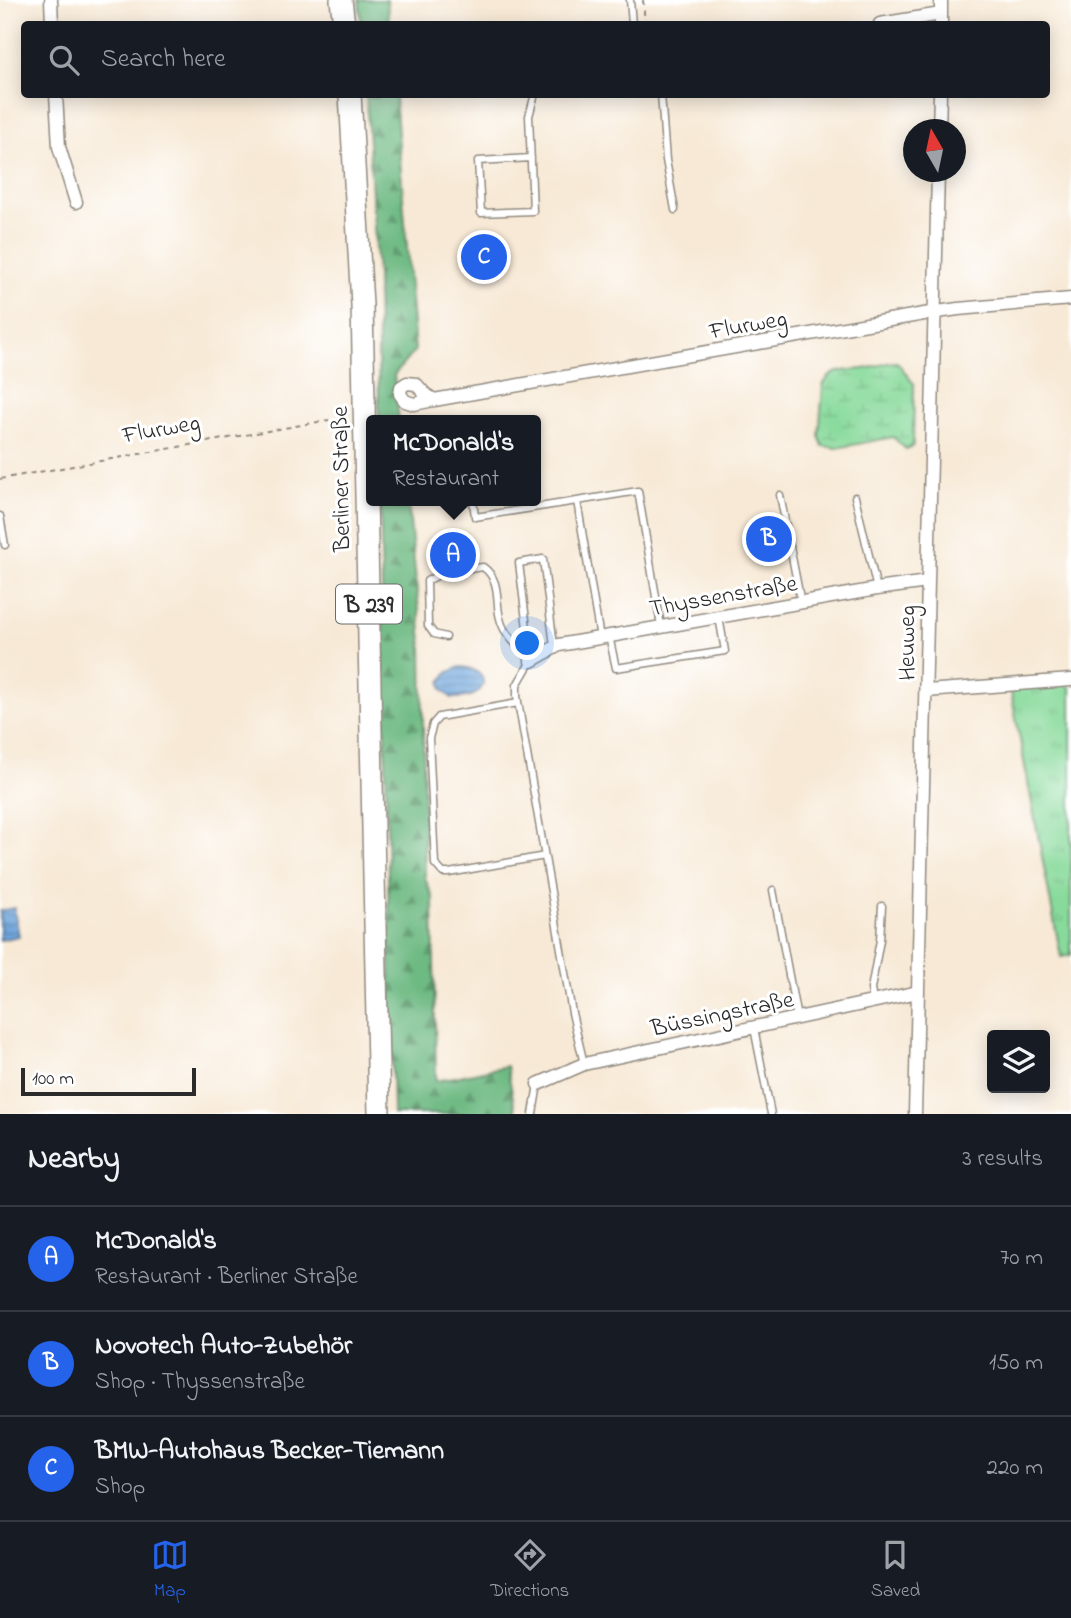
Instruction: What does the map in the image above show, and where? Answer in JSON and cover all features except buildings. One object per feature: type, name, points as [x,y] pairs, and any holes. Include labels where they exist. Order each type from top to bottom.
[{"type":"main road","points":[[341,0],[344,21]]},
{"type":"main road","name":"Berliner Straße","points":[[350,98],[362,306],[366,496]]},
{"type":"main road","name":"Berliner Straße","points":[[366,506],[379,1114]]},
{"type":"street","points":[[51,0],[52,21]]},
{"type":"street","points":[[917,21],[941,19],[941,0]]},
{"type":"street","points":[[56,98],[59,147],[76,202]]},
{"type":"street","points":[[939,119],[940,98]]},
{"type":"street","name":"Heuweg","points":[[915,1114],[939,182]]},
{"type":"street","name":"Flurweg","points":[[434,400],[958,309],[1071,299]]},
{"type":"street","name":"Thyssenstraße","points":[[531,661],[554,646],[927,582]]},
{"type":"street","points":[[926,691],[1071,680]]},
{"type":"street","name":"Büssingstraße","points":[[538,1084],[584,1064],[918,992]]},
{"type":"lane","points":[[630,0],[632,21]]},
{"type":"lane","points":[[531,158],[478,161],[481,213],[533,211],[531,158],[528,116],[534,98]]},
{"type":"lane","points":[[661,98],[666,160],[675,210]]},
{"type":"lane","points":[[474,506],[475,517],[638,491],[662,628]]},
{"type":"lane","points":[[780,495],[801,603]]},
{"type":"lane","points":[[855,497],[877,589]]},
{"type":"lane","points":[[577,501],[605,637],[615,668],[725,651],[719,617]]},
{"type":"lane","points":[[0,516],[5,545]]},
{"type":"lane","points":[[554,646],[543,559],[519,562],[531,661],[517,685],[519,702],[572,1013],[584,1064]]},
{"type":"lane","points":[[446,637],[433,634],[428,626],[428,581],[442,573],[483,567],[491,573],[496,582],[503,628],[531,661]]},
{"type":"lane","points":[[519,702],[439,717],[433,724],[429,738],[435,864],[443,873],[449,873],[545,856]]},
{"type":"lane","points":[[773,890],[797,1018]]},
{"type":"lane","points":[[873,1001],[871,989],[880,940],[882,906]]},
{"type":"lane","points":[[754,1027],[771,1114]]},
{"type":"lane","points":[[533,1114],[538,1084]]},
{"type":"path","points":[[643,0],[645,21]]},
{"type":"path","name":"Flurweg","points":[[0,479],[329,420]]},
{"type":"green space","points":[[359,0],[387,0],[389,21],[361,21]]},
{"type":"green space","points":[[366,98],[395,98],[415,350],[394,375],[398,415],[379,415],[377,276]]},
{"type":"green space","points":[[897,362],[914,384],[913,446],[906,449],[893,437],[837,448],[823,446],[819,436],[823,386],[831,375]]},
{"type":"green space","points":[[380,506],[408,506],[422,641],[425,878],[433,898],[436,1081],[507,1066],[516,1114],[393,1114]]},
{"type":"green space","points":[[1064,683],[1071,688],[1071,955],[1061,957],[1010,687]]},
{"type":"water","points":[[460,667],[478,673],[482,677],[482,686],[474,695],[452,698],[442,690],[441,682],[447,673]]},
{"type":"water","points":[[14,908],[19,936],[0,940],[0,911]]},
{"type":"place","name":"BMW-Autohaus Becker-Tiemann","points":[[484,257]]},
{"type":"place","name":"Novotech Auto-Zubehör","points":[[769,539]]},
{"type":"place","name":"McDonald's","points":[[453,555]]}]
